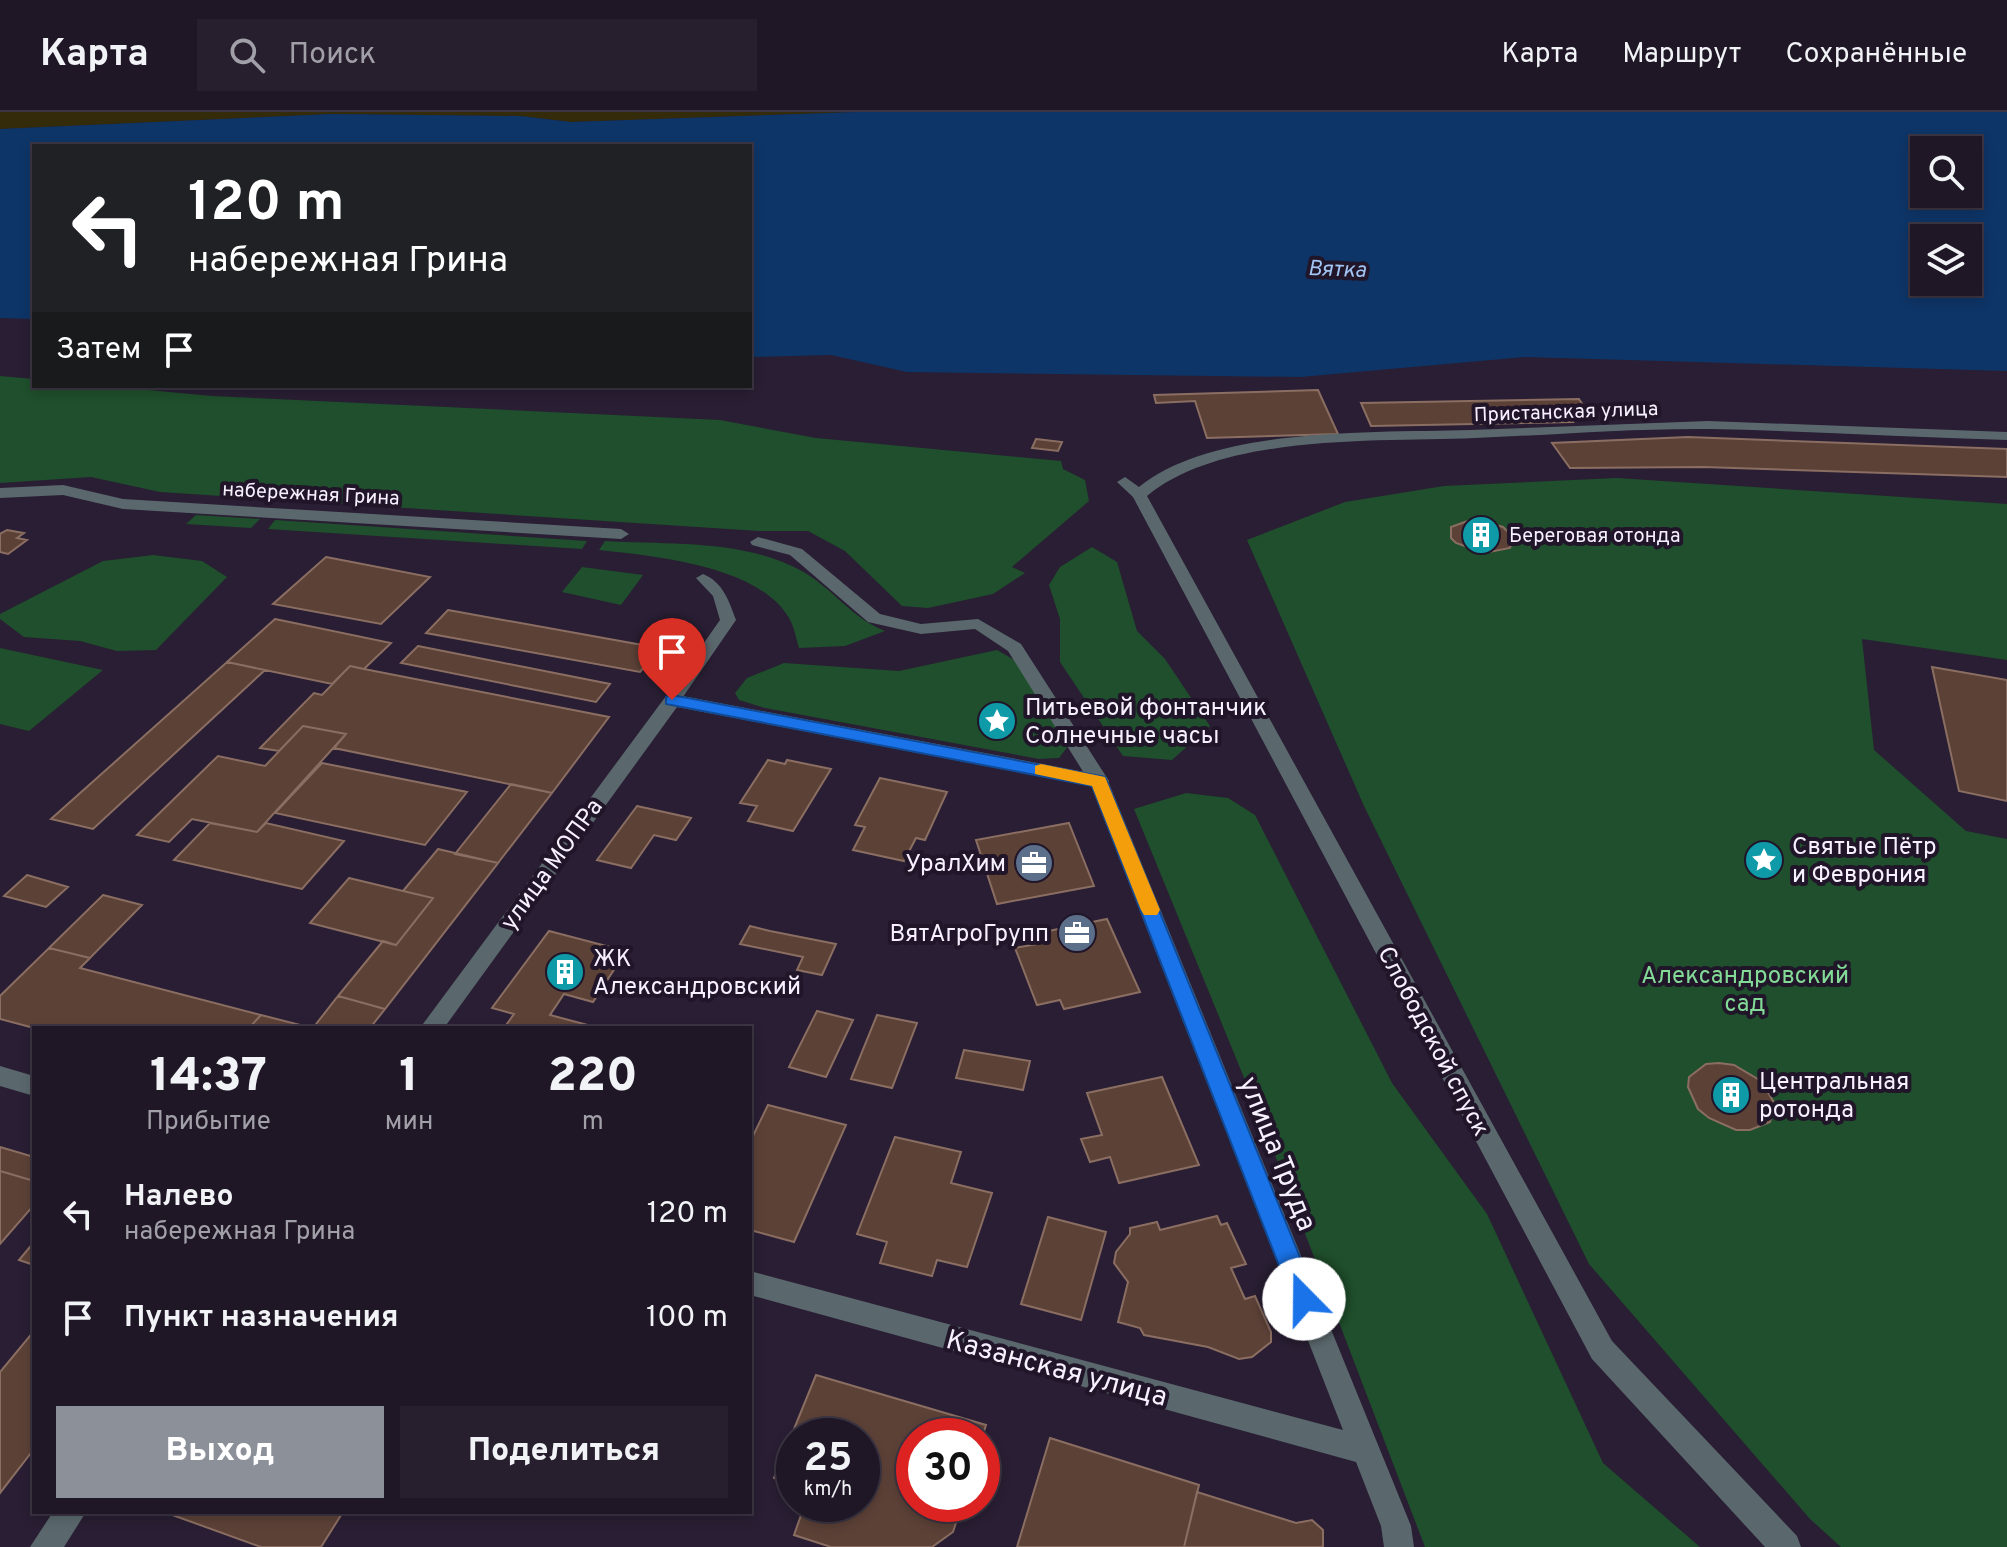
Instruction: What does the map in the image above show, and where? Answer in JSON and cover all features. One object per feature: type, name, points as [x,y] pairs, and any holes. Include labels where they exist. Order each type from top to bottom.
[{"type":"street","name":"Пристанская улица","points":[[1132,488],[1223,456],[1285,444],[1341,439],[1708,425],[2007,436]]},
{"type":"street","name":"Слободской спуск","points":[[1132,488],[1602,1350],[1786,1547]]},
{"type":"street","name":"набережная Грина","points":[[0,493],[63,490],[123,504],[621,534]]},
{"type":"street","points":[[758,542],[796,552],[874,618],[921,629],[978,624],[1015,648],[1099,781]]},
{"type":"street","points":[[672,700],[1099,781]]},
{"type":"street","name":"улица МОПРа","points":[[432,1026],[672,700]]},
{"type":"street","name":"улица Труда","points":[[1099,781],[1396,1526],[1399,1547]]},
{"type":"street","points":[[0,1076],[32,1085]]},
{"type":"street","name":"Казанская улица","points":[[752,1284],[1365,1450]]},
{"type":"street","points":[[45,1547],[70,1514]]},
{"type":"lane","points":[[672,700],[728,620],[720,595],[703,578]]},
{"type":"green space","points":[[0,376],[32,379],[32,388],[127,388],[212,396],[720,420],[816,438],[1061,461],[1063,469],[1085,480],[1089,501],[1012,567],[1025,573],[993,594],[928,608],[902,606],[845,551],[808,531],[759,531],[160,492],[91,477],[0,483]]},
{"type":"green space","name":"Александровский сад","points":[[1617,478],[2007,504],[2007,660],[1862,639],[1874,750],[1966,831],[2007,839],[2007,1547],[1841,1547],[1810,1519],[1589,1264],[1364,806],[1247,540],[1345,502],[1444,486]]},
{"type":"green space","points":[[196,515],[260,519],[251,528],[186,524]]},
{"type":"green space","points":[[275,520],[587,541],[582,549],[268,529]]},
{"type":"green space","points":[[605,541],[705,545],[778,560],[811,577],[862,618],[885,631],[845,646],[799,648],[789,618],[774,600],[754,586],[703,566],[599,550]]},
{"type":"green space","points":[[1092,547],[1117,562],[1137,631],[1165,659],[1210,726],[1172,760],[1123,756],[1060,662],[1060,619],[1049,585],[1060,567]]},
{"type":"green space","points":[[153,555],[202,561],[227,577],[156,650],[117,651],[80,641],[24,637],[0,619],[0,614],[103,561]]},
{"type":"green space","points":[[582,567],[643,575],[621,605],[562,592]]},
{"type":"green space","points":[[0,648],[103,670],[29,731],[0,724]]},
{"type":"green space","points":[[997,650],[1016,661],[1068,746],[1059,758],[1039,759],[765,708],[739,700],[735,693],[747,678],[784,663],[899,671]]},
{"type":"green space","points":[[1186,793],[1228,798],[1255,815],[1392,1083],[1487,1214],[1603,1463],[1700,1547],[1425,1547],[1265,1129],[1134,809]]},
{"type":"sand","points":[[0,112],[857,112],[571,122],[520,116],[332,114],[0,129]]},
{"type":"water","name":"Вятка","points":[[857,112],[2007,112],[2007,371],[1525,357],[1300,377],[907,372],[831,355],[752,357],[752,144],[32,144],[32,319],[0,318],[0,129],[332,114],[520,116],[571,122]]},
{"type":"building","points":[[1318,390],[1338,434],[1207,438],[1195,401],[1156,403],[1154,395]]},
{"type":"building","points":[[1579,399],[1589,414],[1568,414],[1573,422],[1371,426],[1361,403]]},
{"type":"building","points":[[1688,437],[2007,449],[2007,477],[1703,467],[1570,468],[1552,443]]},
{"type":"building","points":[[1036,439],[1062,442],[1058,451],[1032,448]]},
{"type":"building","name":"Береговая отонда","points":[[1473,519],[1503,527],[1513,537],[1510,548],[1484,553],[1456,543],[1451,538],[1451,527]]},
{"type":"building","points":[[7,530],[24,533],[17,538],[27,540],[8,554],[0,552],[0,534]]},
{"type":"building","points":[[326,557],[430,577],[381,624],[273,604]]},
{"type":"building","points":[[448,610],[659,648],[640,672],[426,633]]},
{"type":"building","points":[[275,619],[391,643],[364,669],[350,666],[332,684],[227,662]]},
{"type":"building","points":[[418,646],[610,684],[596,702],[401,663]]},
{"type":"building","points":[[227,662],[265,670],[93,829],[51,819]]},
{"type":"building","points":[[350,666],[609,717],[552,793],[334,748],[346,734],[303,726],[279,751],[260,748],[314,693],[322,695]]},
{"type":"building","points":[[1932,667],[2007,680],[2007,801],[1959,791]]},
{"type":"building","points":[[303,726],[346,734],[257,832],[192,819],[169,842],[137,835],[218,756],[265,766]]},
{"type":"building","points":[[768,760],[785,764],[787,760],[831,769],[793,831],[748,821],[757,806],[740,803]]},
{"type":"building","points":[[322,763],[467,792],[425,845],[275,813]]},
{"type":"building","points":[[880,778],[947,792],[925,840],[916,838],[904,861],[853,850],[865,827],[855,825]]},
{"type":"building","points":[[511,784],[552,793],[498,863],[455,854]]},
{"type":"building","points":[[637,806],[691,818],[676,840],[654,835],[631,868],[597,860]]},
{"type":"building","points":[[210,823],[257,832],[266,823],[344,841],[302,889],[174,860]]},
{"type":"building","name":"УралХим","points":[[1069,823],[1094,886],[997,904],[976,840]]},
{"type":"building","points":[[438,849],[498,863],[385,1009],[338,996],[383,941],[396,945],[433,898],[403,891]]},
{"type":"building","points":[[27,875],[68,887],[46,907],[4,896]]},
{"type":"building","points":[[349,878],[433,898],[396,945],[310,923]]},
{"type":"building","points":[[103,895],[142,905],[90,958],[49,948]]},
{"type":"building","points":[[1107,919],[1140,992],[1064,1009],[1060,1000],[1037,1005],[1015,948],[1037,944],[1034,934]]},
{"type":"building","points":[[750,926],[836,944],[822,975],[797,970],[803,957],[740,944]]},
{"type":"building","name":"ЖК Александровский","points":[[549,931],[626,951],[593,1002],[564,994],[550,1015],[591,1026],[505,1026],[514,1014],[492,1008]]},
{"type":"building","points":[[49,948],[90,958],[80,968],[261,1015],[251,1026],[32,1027],[0,1019],[0,996]]},
{"type":"building","points":[[338,996],[385,1009],[372,1026],[315,1026]]},
{"type":"building","points":[[817,1011],[853,1020],[826,1077],[789,1067]]},
{"type":"building","points":[[261,1015],[304,1026],[251,1026]]},
{"type":"building","points":[[877,1015],[917,1023],[892,1088],[851,1079]]},
{"type":"building","points":[[964,1050],[1030,1061],[1023,1090],[956,1078]]},
{"type":"building","name":"Центральная ротонда","points":[[1706,1064],[1734,1065],[1761,1081],[1775,1104],[1770,1122],[1750,1130],[1736,1130],[1709,1118],[1698,1109],[1688,1087],[1689,1077]]},
{"type":"building","points":[[1162,1077],[1199,1165],[1119,1183],[1110,1157],[1090,1162],[1081,1139],[1102,1135],[1087,1093]]},
{"type":"building","points":[[768,1105],[846,1125],[794,1242],[752,1231],[752,1138]]},
{"type":"building","points":[[895,1137],[961,1152],[951,1183],[992,1193],[967,1267],[937,1260],[932,1276],[880,1263],[887,1242],[857,1234]]},
{"type":"building","points":[[0,1147],[32,1156],[32,1180],[0,1171]]},
{"type":"building","points":[[0,1171],[32,1180],[32,1207],[0,1244]]},
{"type":"building","points":[[1217,1216],[1221,1225],[1227,1223],[1246,1264],[1231,1268],[1245,1299],[1255,1296],[1271,1332],[1271,1342],[1252,1357],[1239,1359],[1208,1347],[1144,1335],[1140,1328],[1118,1322],[1128,1282],[1114,1263],[1116,1252],[1130,1234],[1130,1228],[1157,1222],[1160,1230]]},
{"type":"building","points":[[1048,1217],[1106,1232],[1081,1320],[1021,1304]]},
{"type":"building","points":[[32,1244],[32,1264],[19,1260]]},
{"type":"building","points":[[32,1333],[32,1452],[0,1493],[0,1372]]},
{"type":"building","points":[[816,1375],[962,1418],[896,1418],[896,1522],[956,1522],[953,1532],[932,1547],[831,1547],[794,1535],[799,1522],[880,1522],[880,1418],[798,1418]]},
{"type":"building","points":[[1050,1438],[1199,1485],[1184,1547],[1017,1547]]},
{"type":"building","points":[[1197,1492],[1296,1523],[1312,1520],[1323,1530],[1323,1547],[1184,1547]]},
{"type":"building","points":[[170,1514],[342,1514],[321,1547],[261,1547]]},
{"type":"slow traffic","points":[[1041,770],[1099,781],[1150,910]]},
{"type":"place","name":"Береговая отонда","points":[[1481,535]]},
{"type":"place","name":"Питьевой фонтанчик Солнечные часы","points":[[997,721]]},
{"type":"place","name":"Святые Пётр и Феврония","points":[[1764,860]]},
{"type":"place","name":"УралХим","points":[[1034,863]]},
{"type":"place","name":"ВятАгроГрупп","points":[[1077,933]]},
{"type":"place","name":"ЖК Александровский","points":[[565,972]]},
{"type":"place","name":"Центральная ротонда","points":[[1731,1095]]},
{"type":"route","points":[[672,700],[1099,781],[1304,1299]]}]
